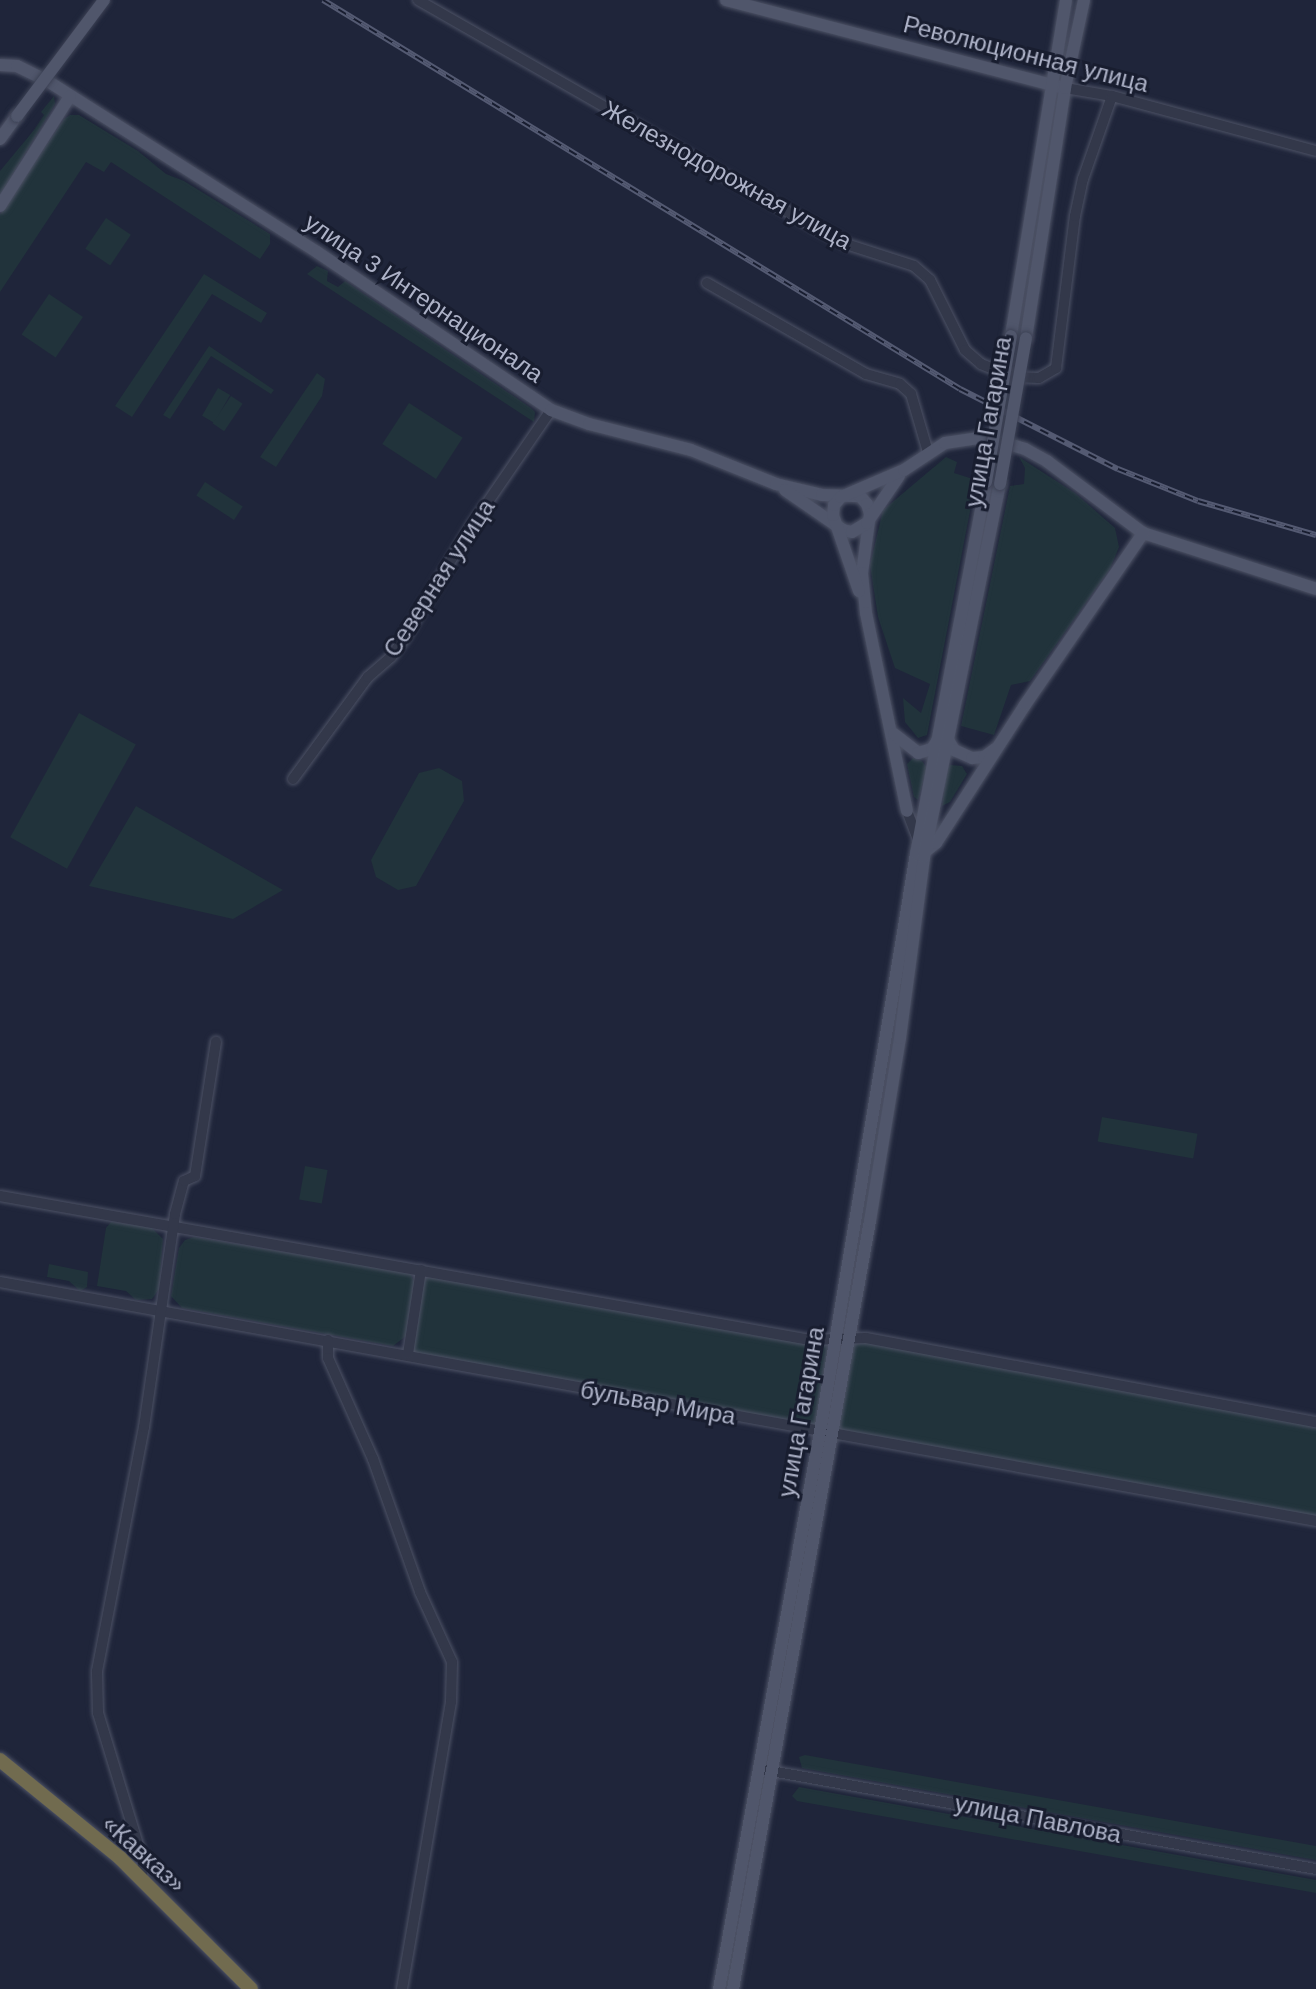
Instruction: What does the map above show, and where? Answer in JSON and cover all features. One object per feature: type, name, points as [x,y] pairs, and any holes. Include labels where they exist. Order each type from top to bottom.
[{"type":"highway","name":"«Кавказ»","points":[[0,1760],[142,1879],[251,1989]]},
{"type":"main road","points":[[0,139],[104,0]]},
{"type":"main road","name":"Революционная улица","points":[[726,0],[1065,88]]},
{"type":"main road","name":"улица Гагарина","points":[[719,1989],[764,1770],[900,1038],[922,846],[943,738],[1066,0]]},
{"type":"main road","name":"улица Гагарина","points":[[943,738],[1000,484],[1065,88],[1084,0]]},
{"type":"main road","name":"улица 3 Интернационала","points":[[0,65],[31,71],[317,252],[551,410],[589,424],[691,450],[776,484],[822,495],[850,494]]},
{"type":"main road","points":[[0,206],[70,96]]},
{"type":"main road","points":[[907,811],[894,734],[866,613],[836,524],[834,505],[850,494],[904,470],[928,452],[965,437],[985,437],[1025,449],[1072,479],[1143,533],[1316,589]]},
{"type":"main road","points":[[836,524],[852,532],[867,523],[904,470]]},
{"type":"main road","name":"улица 3 Интернационала","points":[[776,484],[836,524]]},
{"type":"main road","points":[[850,494],[860,496],[870,514],[862,573],[866,613]]},
{"type":"main road","points":[[922,846],[936,843],[1143,533]]},
{"type":"main road","points":[[894,734],[918,753],[932,749],[943,738],[954,750],[972,758],[984,757],[997,748]]},
{"type":"main road","name":"улица Гагарина","points":[[733,1989],[764,1770]]},
{"type":"street","name":"Железнодорожная улица","points":[[418,0],[818,229],[846,244],[914,266],[930,280],[965,350],[981,364],[1013,377],[1039,378],[1056,368],[1075,216],[1083,179],[1112,96]]},
{"type":"street","name":"Революционная улица","points":[[1065,88],[1112,96],[1316,151]]},
{"type":"street","points":[[707,283],[866,374],[900,384],[911,394],[928,452]]},
{"type":"street","name":"Северная улица","points":[[293,779],[368,677],[391,657],[406,636],[472,525],[551,410]]},
{"type":"street","points":[[907,811],[922,846]]},
{"type":"street","points":[[142,1879],[143,1861],[98,1713],[97,1671],[144,1427],[173,1228],[184,1181],[195,1176],[216,1042]]},
{"type":"street","points":[[0,1196],[810,1340],[843,1338],[1316,1422]]},
{"type":"street","points":[[408,1354],[421,1270]]},
{"type":"street","name":"бульвар Мира","points":[[0,1282],[1316,1521]]},
{"type":"street","points":[[328,1340],[328,1358],[379,1473],[420,1592],[452,1662],[451,1702],[402,1989]]},
{"type":"street","name":"улица Павлова","points":[[764,1770],[1316,1869]]},
{"type":"shaded area","points":[[54,96],[55,104],[0,195],[0,171],[34,130],[44,115],[41,112]]},
{"type":"shaded area","points":[[79,115],[138,151],[166,174],[184,181],[270,234],[270,244],[260,259],[111,162],[104,172],[86,162],[0,292],[0,214],[64,119]]},
{"type":"shaded area","points":[[1049,127],[1054,128],[1014,335],[1009,334]]},
{"type":"shaded area","points":[[106,218],[131,235],[110,265],[85,249]]},
{"type":"shaded area","points":[[317,266],[328,271],[327,281],[338,287],[345,281],[531,408],[535,412],[534,422],[307,274]]},
{"type":"shaded area","points":[[204,274],[267,313],[261,323],[212,294],[132,417],[115,406]]},
{"type":"shaded area","points":[[49,294],[83,317],[56,358],[22,335]]},
{"type":"shaded area","points":[[209,346],[274,390],[271,394],[211,356],[170,419],[163,415]]},
{"type":"shaded area","points":[[317,373],[325,379],[322,396],[276,467],[260,457]]},
{"type":"shaded area","points":[[218,388],[230,395],[214,423],[202,416]]},
{"type":"shaded area","points":[[231,396],[243,404],[224,431],[213,423]]},
{"type":"shaded area","points":[[409,403],[463,438],[436,479],[382,444]]},
{"type":"shaded area","points":[[946,457],[957,462],[954,473],[976,480],[927,735],[918,738],[905,722],[903,698],[921,713],[930,684],[895,668],[878,617],[870,565],[883,510]]},
{"type":"shaded area","points":[[1019,457],[1075,493],[1115,528],[1119,547],[1110,569],[1030,681],[1011,685],[994,735],[961,726],[1010,486],[1024,484],[1025,468]]},
{"type":"shaded area","points":[[205,482],[243,507],[234,520],[196,495]]},
{"type":"shaded area","points":[[79,713],[136,745],[67,869],[10,837]]},
{"type":"shaded area","points":[[913,758],[922,761],[927,768],[918,800],[914,797],[907,764]]},
{"type":"shaded area","points":[[950,765],[962,766],[967,774],[950,802],[942,806],[947,768]]},
{"type":"shaded area","points":[[439,768],[462,781],[464,801],[416,886],[398,890],[376,877],[371,860],[419,773]]},
{"type":"shaded area","points":[[136,806],[283,890],[233,919],[89,886]]},
{"type":"shaded area","points":[[1102,1117],[1198,1134],[1193,1158],[1098,1142]]},
{"type":"shaded area","points":[[305,1166],[328,1170],[322,1203],[299,1199]]},
{"type":"shaded area","points":[[111,1222],[151,1227],[163,1239],[159,1289],[152,1299],[136,1300],[126,1291],[97,1286],[106,1228]]},
{"type":"shaded area","points":[[194,1237],[410,1273],[415,1283],[406,1336],[393,1346],[182,1308],[171,1296],[179,1248],[185,1240]]},
{"type":"shaded area","points":[[49,1264],[88,1272],[87,1287],[80,1291],[69,1281],[47,1277]]},
{"type":"shaded area","points":[[421,1270],[810,1340],[843,1337],[1316,1422],[1316,1521],[408,1354]]},
{"type":"shaded area","points":[[805,1755],[1316,1846],[1316,1860],[802,1768],[799,1757]]},
{"type":"shaded area","points":[[799,1787],[1316,1880],[1316,1893],[797,1801],[792,1796]]},
{"type":"railway","points":[[323,0],[960,389],[1118,469],[1198,501],[1316,535]]}]
